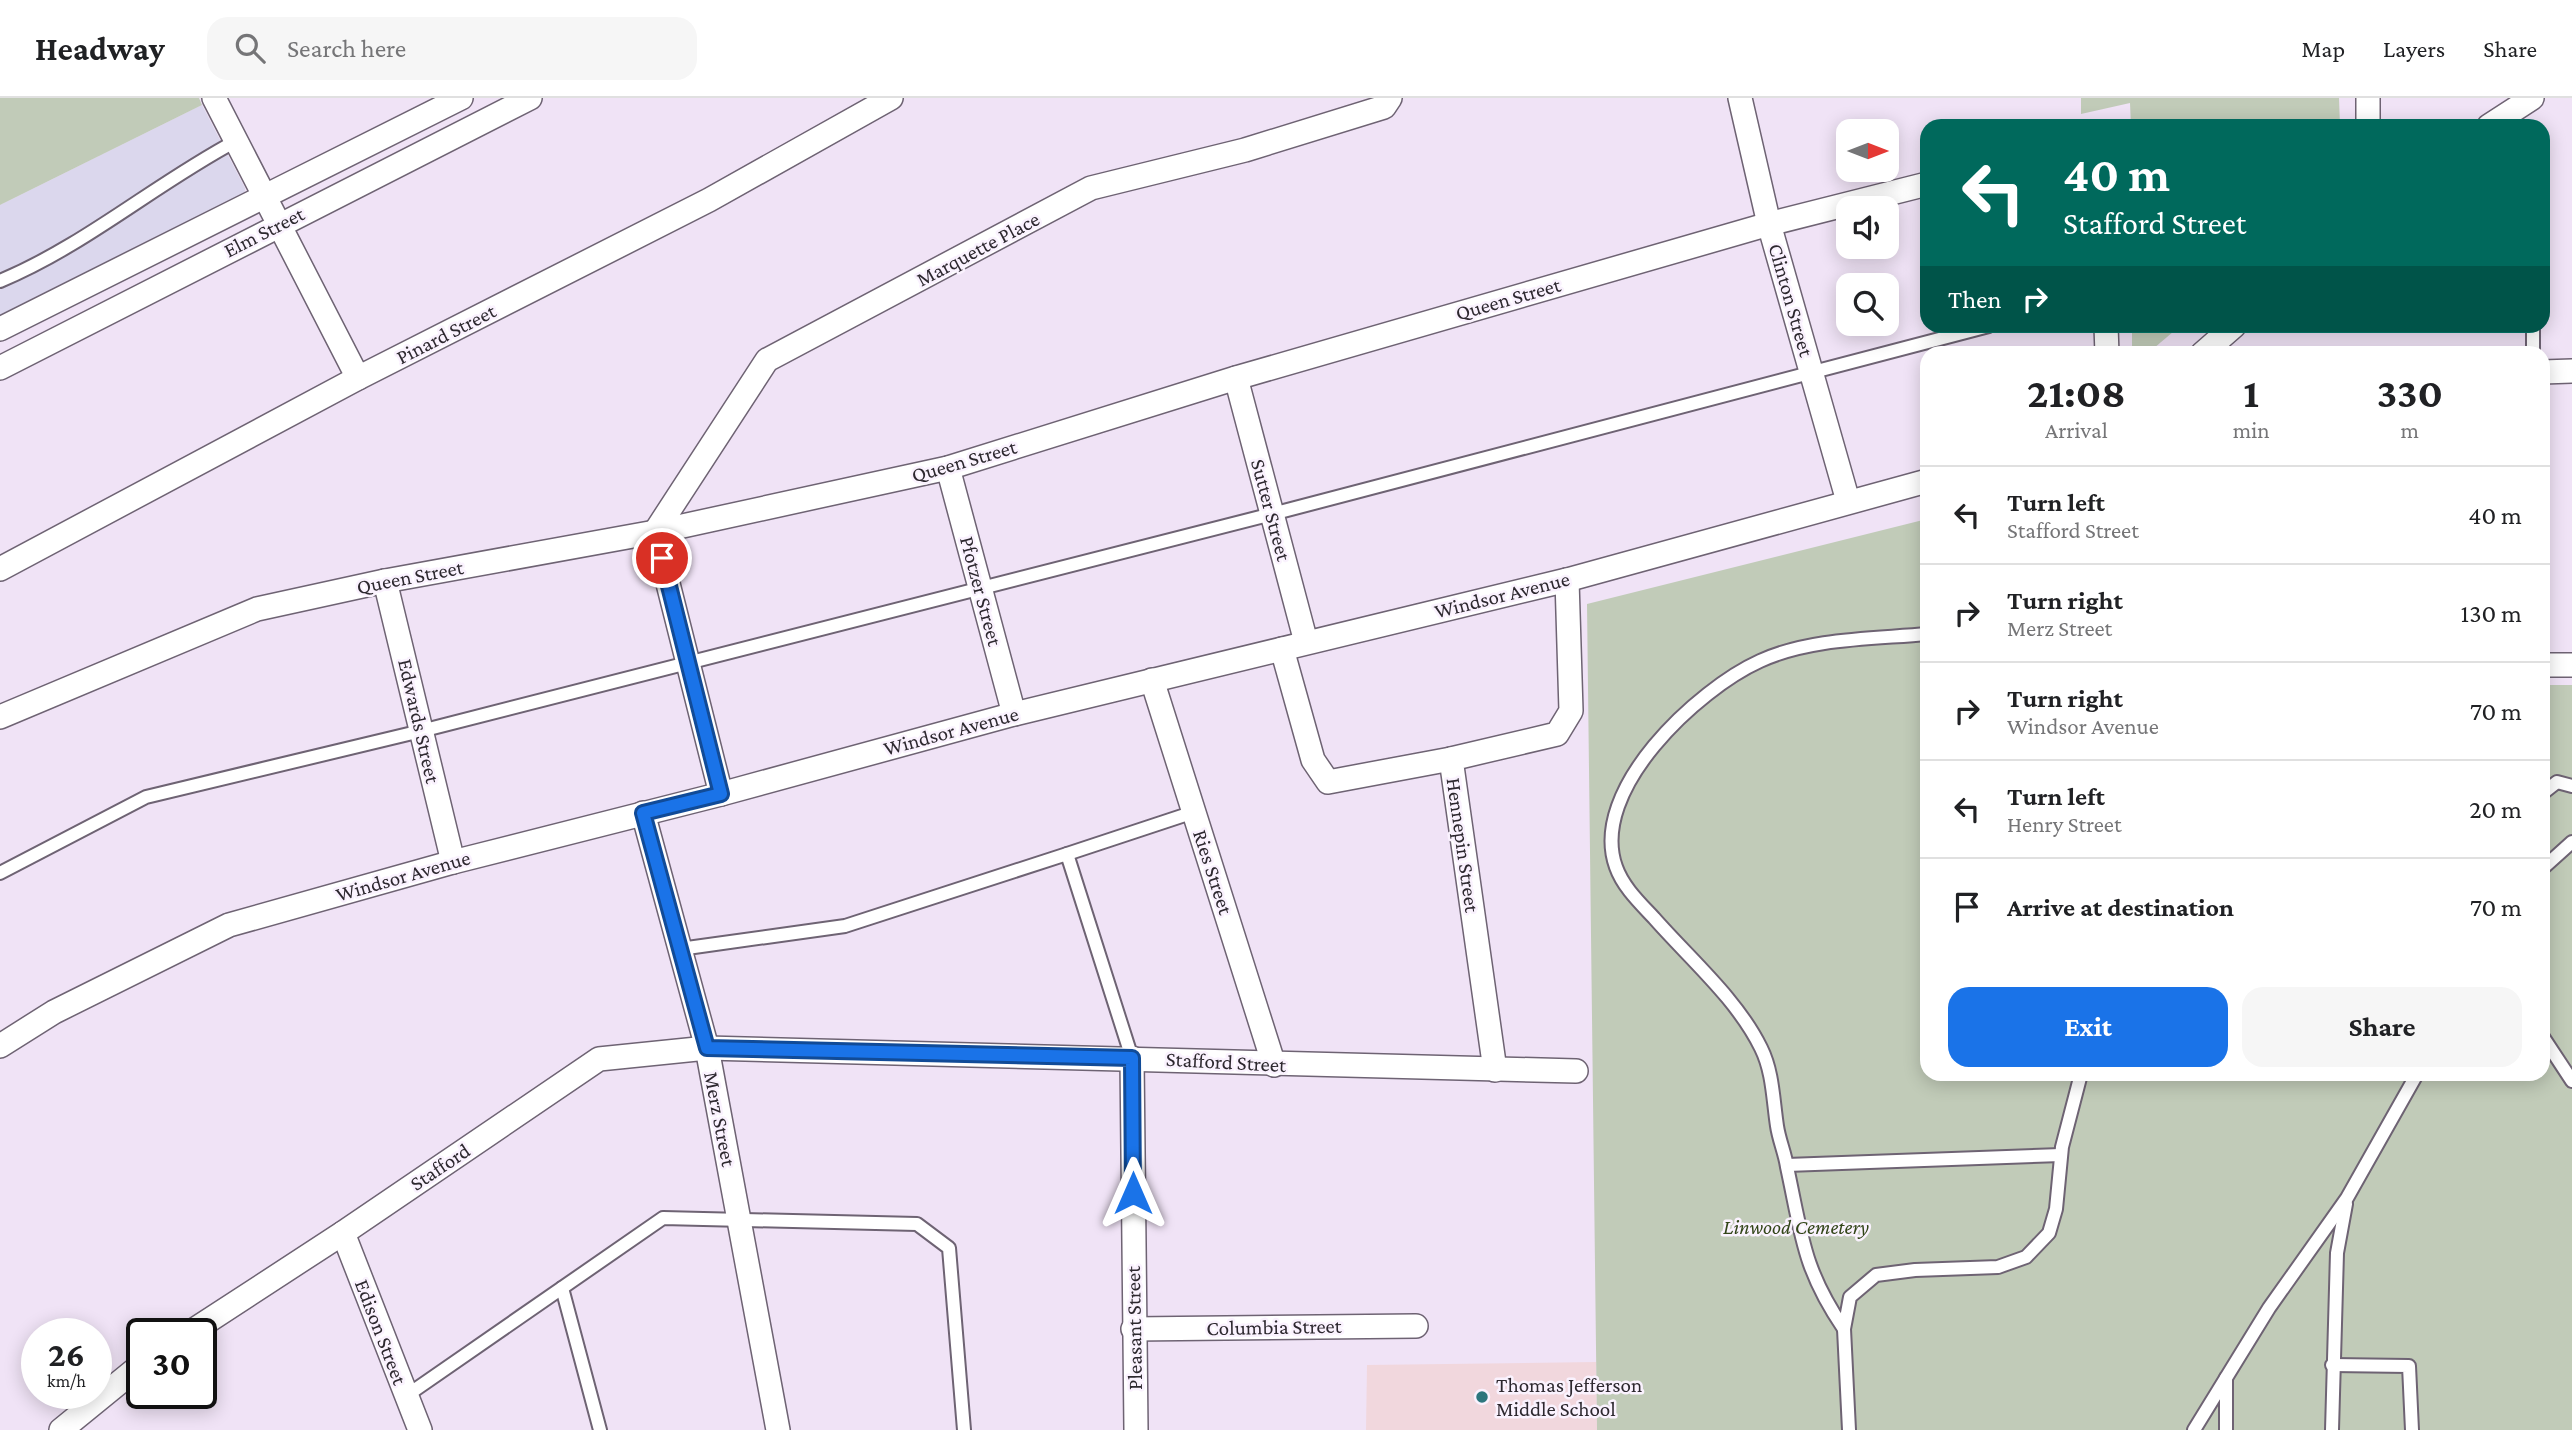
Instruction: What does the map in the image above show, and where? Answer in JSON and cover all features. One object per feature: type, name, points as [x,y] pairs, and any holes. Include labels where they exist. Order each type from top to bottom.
[{"type":"street","points":[[214,98],[358,379]]},
{"type":"street","name":"Elm Street","points":[[0,329],[461,98]]},
{"type":"street","name":"Elm Street","points":[[0,368],[280,223],[530,98]]},
{"type":"street","name":"Pinard Street","points":[[0,569],[358,379],[709,200],[891,98]]},
{"type":"street","name":"Marquette Place","points":[[655,532],[767,360],[1091,188],[1245,150],[1384,107],[1390,98]]},
{"type":"street","name":"Clinton Street","points":[[1740,98],[1769,224],[1848,501]]},
{"type":"street","points":[[2368,98],[2368,119]]},
{"type":"street","points":[[2516,119],[2532,98]]},
{"type":"street","name":"Queen Street","points":[[0,717],[257,609],[385,580],[655,532],[948,468],[1236,378],[1769,224],[1920,186]]},
{"type":"street","points":[[2211,346],[2226,333]]},
{"type":"street","points":[[2550,372],[2572,371]]},
{"type":"street","name":"Sutter Street","points":[[1236,378],[1306,642]]},
{"type":"street","name":"Pfotzer Street","points":[[948,468],[1013,714]]},
{"type":"street","name":"Windsor Avenue","points":[[0,1046],[54,1012],[229,925],[453,862],[721,794],[1013,714],[1567,580],[1920,483]]},
{"type":"street","points":[[655,532],[721,794]]},
{"type":"street","name":"Edwards Street","points":[[385,580],[453,862]]},
{"type":"street","name":"Hennepin Street","points":[[1495,1070],[1451,759],[1557,734],[1571,711],[1567,580]]},
{"type":"street","points":[[1282,649],[1312,760],[1328,782],[1451,759]]},
{"type":"street","points":[[2550,664],[2572,665]]},
{"type":"street","name":"Ries Street","points":[[1152,680],[1274,1065]]},
{"type":"street","name":"Merz Street","points":[[643,813],[707,1048],[778,1430]]},
{"type":"street","name":"Stafford Street","points":[[707,1048],[1576,1071]]},
{"type":"street","name":"Stafford","points":[[213,1318],[599,1059],[707,1048]]},
{"type":"street","name":"Pleasant Street","points":[[1132,1058],[1136,1430]]},
{"type":"street","name":"Edison Street","points":[[343,1233],[420,1430]]},
{"type":"street","name":"Columbia Street","points":[[1133,1329],[1416,1326]]},
{"type":"street","points":[[62,1430],[126,1377]]},
{"type":"lane","points":[[0,281],[72,246],[193,165],[236,141]]},
{"type":"lane","points":[[0,873],[146,797],[1272,514],[1963,333]]},
{"type":"lane","points":[[1844,1329],[1821,1295],[1805,1258],[1777,1128],[1771,1076],[1762,1049],[1717,988],[1630,890],[1616,867],[1611,838],[1625,788],[1640,761],[1660,737],[1728,681],[1760,661],[1832,643],[1920,635]]},
{"type":"lane","points":[[2550,788],[2557,782],[2572,786]]},
{"type":"lane","points":[[680,949],[845,926],[1194,812]]},
{"type":"lane","points":[[2550,862],[2572,842]]},
{"type":"lane","points":[[1067,854],[1132,1058]]},
{"type":"lane","points":[[2550,1048],[2572,1081]]},
{"type":"lane","points":[[1849,1430],[1844,1329],[1850,1297],[1877,1275],[1915,1270],[1998,1267],[2026,1257],[2049,1233],[2056,1209],[2061,1156],[2079,1081]]},
{"type":"lane","points":[[2194,1430],[2269,1308],[2347,1198],[2413,1081]]},
{"type":"lane","points":[[1787,1165],[2061,1156]]},
{"type":"lane","points":[[2332,1430],[2337,1253],[2347,1198]]},
{"type":"lane","points":[[406,1396],[663,1218],[917,1224],[949,1248],[964,1430]]},
{"type":"lane","points":[[562,1288],[600,1430]]},
{"type":"lane","points":[[2332,1365],[2409,1366],[2412,1430]]},
{"type":"lane","points":[[2226,1378],[2226,1430]]},
{"type":"shaded area","points":[[202,105],[245,188],[245,196],[0,323],[0,205]]},
{"type":"shaded area","name":"Thomas Jefferson Middle School","points":[[1596,1362],[1597,1430],[1366,1430],[1367,1365]]},
{"type":"green space","points":[[0,98],[199,98],[202,105],[0,205]]},
{"type":"green space","points":[[2081,98],[2339,98],[2340,119],[2131,119],[2130,103],[2081,114]]},
{"type":"green space","points":[[2132,333],[2172,333],[2156,346],[2132,346]]},
{"type":"green space","name":"Linwood Cemetery","points":[[1920,521],[1920,1081],[2550,1081],[2550,685],[2572,685],[2572,1430],[1597,1430],[1587,604]]},
{"type":"place","name":"Thomas Jefferson Middle School","points":[[1482,1397]]},
{"type":"route","points":[[662,558],[721,794],[643,813],[707,1048],[1132,1058],[1133,1193]]}]
